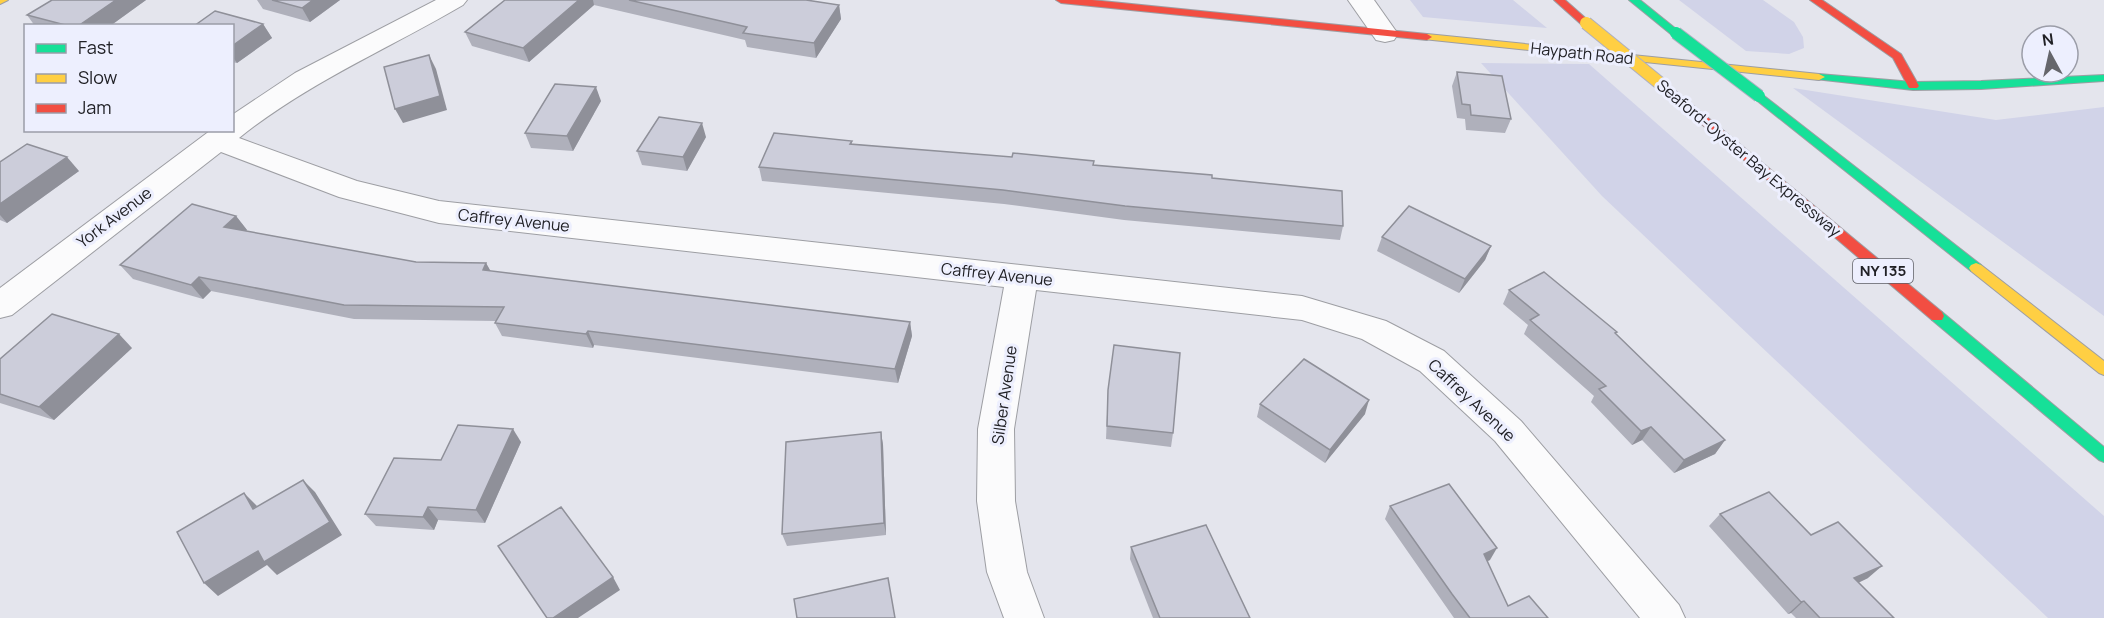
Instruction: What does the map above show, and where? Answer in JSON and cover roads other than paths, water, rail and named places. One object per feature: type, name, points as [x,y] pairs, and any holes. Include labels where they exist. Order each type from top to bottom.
[{"type":"main road","name":"Haypath Road","points":[[1061,0],[1913,86],[1981,85],[2104,78]]},
{"type":"main road","name":"Seaford-Oyster Bay Expressway","points":[[1558,0],[2104,456]]},
{"type":"main road","points":[[1634,0],[2104,369]]},
{"type":"main road","points":[[1815,0],[1897,56],[1913,86]]},
{"type":"street","name":"York Avenue","points":[[234,128],[305,79],[413,24],[454,0]]},
{"type":"street","points":[[1361,0],[1385,34]]},
{"type":"street","name":"York Avenue","points":[[0,306],[227,133]]},
{"type":"street","name":"Caffrey Avenue","points":[[227,133],[350,190],[439,212],[1302,308],[1374,330],[1432,361],[1508,431],[1665,618]]},
{"type":"street","name":"Silber Avenue","points":[[1022,276],[996,429],[996,501],[1007,572],[1024,618]]}]
